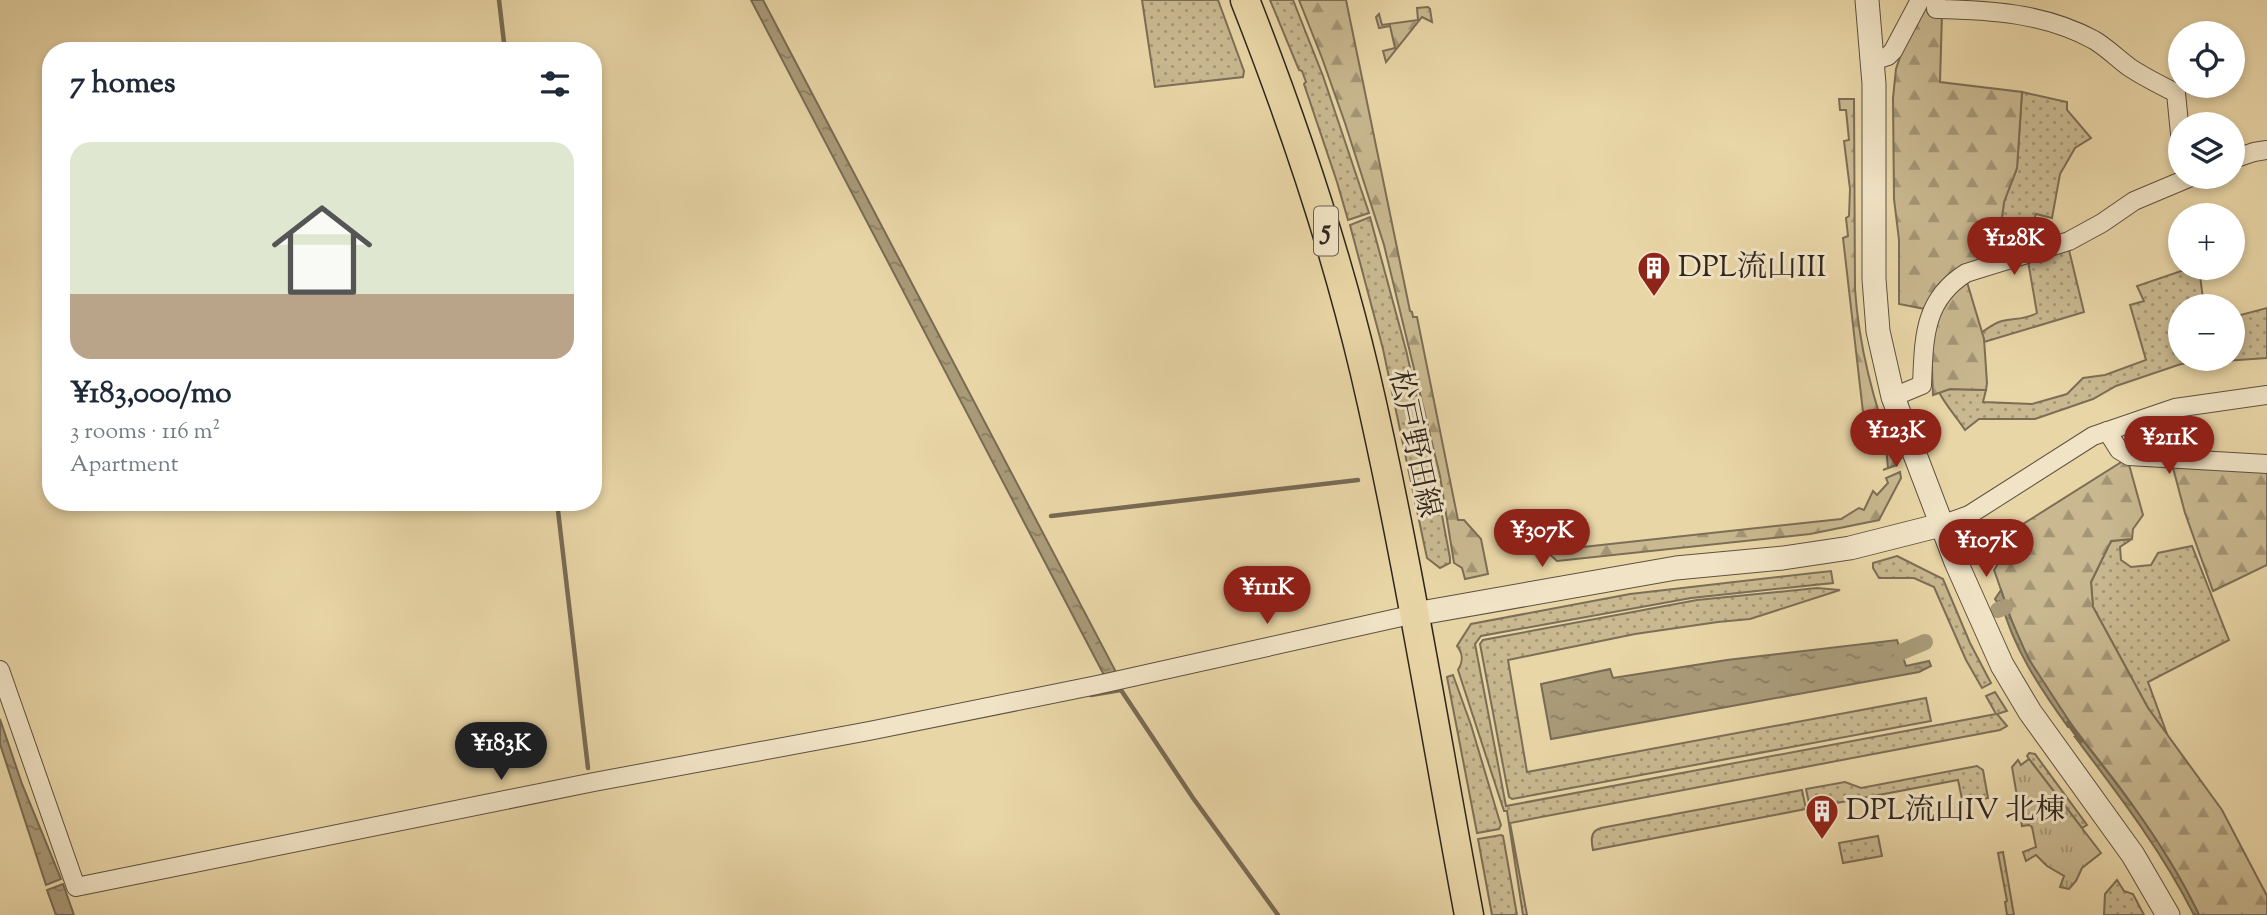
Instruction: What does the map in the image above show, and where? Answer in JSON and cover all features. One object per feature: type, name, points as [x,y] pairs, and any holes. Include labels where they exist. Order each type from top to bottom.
[{"type":"main road","name":"松戸野田線","points":[[1245,0],[1312,182],[1370,396],[1415,614],[1469,915]]},
{"type":"street","points":[[1867,0],[1873,61],[1874,279],[1878,331],[1892,397],[1941,525],[2002,665],[2030,712],[2133,855],[2168,915]]},
{"type":"street","points":[[1873,61],[1888,56],[1893,51],[1920,0]]},
{"type":"street","points":[[1936,0],[1936,9],[1983,10],[2032,16],[2096,41],[2133,69],[2176,93],[2178,112]]},
{"type":"street","points":[[2245,156],[2267,150]]},
{"type":"street","points":[[1892,397],[1922,385],[1928,322],[1942,292],[1952,282],[1966,273],[2069,242],[2134,201],[2168,186]]},
{"type":"street","points":[[2,681],[76,887],[594,782],[1097,685],[1415,614],[1663,570],[1783,558],[1850,548],[1941,525],[1969,515],[2093,436],[2108,430],[2175,408],[2267,395]]},
{"type":"street","points":[[2108,430],[2119,450],[2129,456],[2267,464]]},
{"type":"green space","points":[[1142,0],[1218,0],[1244,71],[1243,77],[1155,87]]},
{"type":"green space","points":[[1270,0],[1293,0],[1323,76],[1369,213],[1348,220],[1304,84],[1306,82]]},
{"type":"green space","points":[[1299,0],[1346,0],[1410,311],[1413,317],[1417,317],[1458,520],[1464,520],[1481,539],[1488,574],[1465,579],[1462,568],[1454,563],[1440,476],[1384,245],[1345,123]]},
{"type":"green space","points":[[1928,0],[1942,14],[1940,82],[2022,92],[2017,168],[2004,202],[1997,255],[1962,267],[1945,278],[1937,286],[1925,309],[1899,304],[1893,98],[1896,69],[1905,42]]},
{"type":"green space","points":[[1428,7],[1432,22],[1422,17],[1386,62],[1383,51],[1395,48],[1390,26],[1379,28],[1376,17],[1379,14],[1382,25],[1418,20],[1417,8]]},
{"type":"green space","points":[[2022,92],[2067,102],[2067,110],[2091,138],[2075,148],[2060,174],[2052,218],[2036,214],[2029,233],[2034,244],[1997,255],[2004,202],[2017,168]]},
{"type":"green space","points":[[1839,99],[1854,99],[1857,312],[1869,378],[1897,465],[1883,470],[1888,468],[1886,447],[1881,447],[1878,426],[1871,426],[1869,412],[1863,412],[1843,238],[1848,236],[1846,218],[1849,216],[1850,189],[1844,141],[1849,140],[1846,110],[1840,110]]},
{"type":"green space","points":[[1370,217],[1406,350],[1435,478],[1450,558],[1450,563],[1440,568],[1427,558],[1383,349],[1350,225]]},
{"type":"green space","points":[[2069,250],[2084,312],[1984,342],[1981,333],[1994,324],[2037,313],[2028,261]]},
{"type":"green space","points":[[2168,275],[2168,280],[2201,280],[2202,294],[2168,294],[2168,368],[2035,419],[1979,419],[1965,430],[1939,392],[1950,389],[1986,390],[1983,402],[2032,404],[2067,394],[2083,378],[2105,375],[2146,360],[2130,305],[2144,301],[2137,286]]},
{"type":"green space","points":[[1967,282],[1984,339],[1986,390],[1950,389],[1933,395],[1934,331],[1943,307]]},
{"type":"green space","points":[[2267,308],[2267,358],[2245,360],[2245,314]]},
{"type":"green space","points":[[2123,461],[2128,461],[2143,515],[2133,529],[2132,539],[2111,541],[2091,582],[2093,607],[2148,708],[2222,810],[2267,896],[2267,915],[2199,915],[2174,868],[2144,822],[2039,677],[2018,637],[1994,570],[2023,524]]},
{"type":"green space","points":[[2172,464],[2267,470],[2267,565],[2213,591],[2185,513]]},
{"type":"green space","points":[[1900,472],[1901,478],[1879,520],[1810,534],[1557,561],[1546,551],[1841,519],[1859,508],[1864,510],[1873,491],[1877,495],[1888,483],[1886,478]]},
{"type":"green space","points":[[2132,539],[2120,547],[2121,560],[2131,567],[2151,565],[2158,553],[2192,546],[2229,640],[2148,682],[2167,734],[2148,708],[2093,607],[2091,582],[2111,541]]},
{"type":"green space","points":[[1897,556],[1943,579],[1970,643],[1991,683],[1982,688],[1966,660],[1934,587],[1914,578],[1879,578],[1873,563]]},
{"type":"green space","points":[[1831,571],[1833,583],[1691,598],[1481,636],[1475,644],[1506,806],[1996,714],[1986,696],[1995,692],[2007,711],[1997,714],[2007,726],[2000,730],[1510,823],[1527,915],[1523,915],[1507,811],[1504,811],[1458,670],[1462,658],[1457,646],[1471,624],[1630,594]]},
{"type":"green space","points":[[1817,588],[1840,590],[1750,619],[1635,634],[1508,660],[1527,772],[1926,698],[1931,721],[1512,799],[1509,797],[1480,644],[1483,640],[1697,600]]},
{"type":"green space","points":[[1453,675],[1501,825],[1499,829],[1477,833],[1447,677]]},
{"type":"green space","points":[[2029,753],[2035,754],[2087,825],[2082,828],[2029,759]]},
{"type":"green space","points":[[2029,759],[2101,853],[2082,868],[2069,889],[2060,887],[2064,876],[2047,866],[2036,855],[2026,861],[2023,852],[2036,847],[2032,827],[2022,826],[2012,767],[2018,760],[2021,765]]},
{"type":"green space","points":[[1977,766],[1983,770],[1988,798],[1969,802],[1962,799],[1958,780],[1810,808],[1806,789],[1845,782],[1861,788]]},
{"type":"green space","points":[[1802,790],[1806,809],[1593,850],[1592,839],[1597,829]]},
{"type":"green space","points":[[1501,835],[1517,915],[1492,915],[1478,839]]},
{"type":"green space","points":[[1878,836],[1882,856],[1843,863],[1839,843]]},
{"type":"green space","points":[[2003,852],[2014,915],[2007,915],[1998,853]]},
{"type":"green space","points":[[2117,880],[2124,891],[2133,894],[2144,915],[2104,915],[2105,894]]},
{"type":"water","points":[[751,0],[763,0],[1116,672],[1104,675]]},
{"type":"water","points":[[2001,590],[2028,658],[2073,727],[2068,727],[2020,651],[2001,601],[1997,602],[1995,599]]},
{"type":"water","points":[[1897,640],[1906,666],[1929,661],[1931,666],[1919,672],[1551,739],[1541,684],[1610,669],[1613,678],[1727,660]]},
{"type":"water","points":[[0,719],[22,784],[61,879],[46,885],[0,744]]},
{"type":"water","points":[[2075,737],[2080,737],[2145,823],[2174,868],[2199,915],[2194,915],[2154,846]]},
{"type":"water","points":[[63,884],[74,915],[56,915],[47,890]]},
{"type":"waterway","points":[[499,0],[504,42]]},
{"type":"waterway","points":[[1051,516],[1358,480]]},
{"type":"waterway","points":[[558,511],[588,768]]},
{"type":"waterway","points":[[1998,610],[2005,607]]},
{"type":"waterway","points":[[1901,652],[1925,642]]},
{"type":"waterway","points":[[1091,695],[1121,690],[1193,798],[1278,915]]},
{"type":"waterway","points":[[2068,723],[2081,741]]},
{"type":"place","name":"DPL流山III","points":[[1654,298]]},
{"type":"place","name":"DPL流山IV 北棟","points":[[1822,841]]}]
